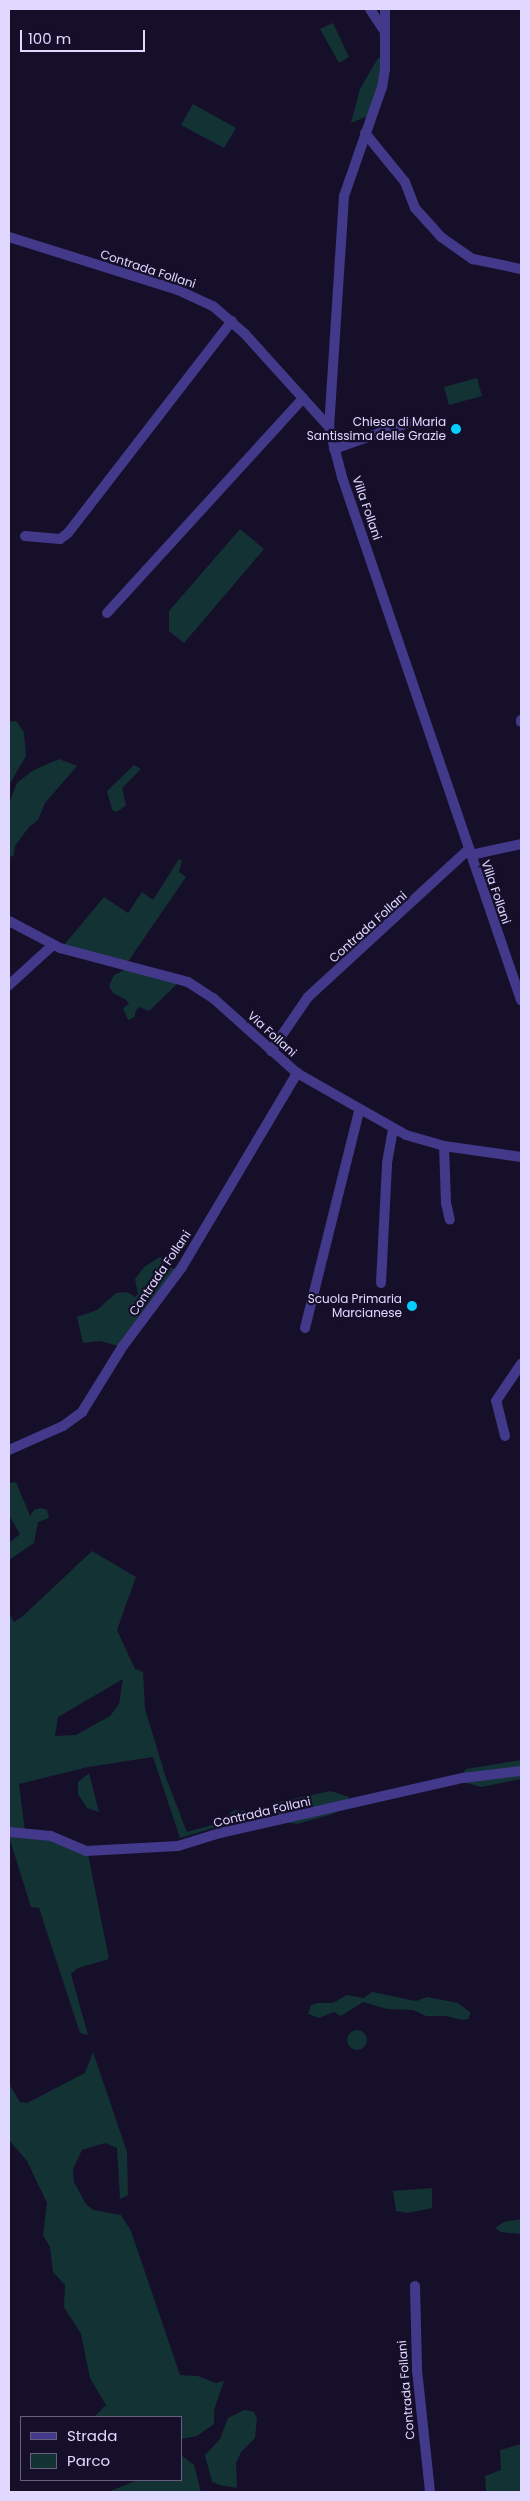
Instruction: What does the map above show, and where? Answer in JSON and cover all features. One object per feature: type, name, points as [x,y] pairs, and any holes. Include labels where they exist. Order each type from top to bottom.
[{"type":"street","points":[[370,9],[383,30]]},
{"type":"street","name":"Villa Follani","points":[[386,9],[383,30],[385,70],[344,196],[329,427],[334,449],[521,1000]]},
{"type":"street","points":[[365,132],[405,182],[416,208],[441,237],[473,259],[521,269]]},
{"type":"street","name":"Contrada Follani","points":[[9,237],[199,298],[232,321],[329,427]]},
{"type":"street","points":[[25,536],[44,540],[60,538],[68,532],[232,321]]},
{"type":"street","points":[[107,613],[303,398]]},
{"type":"street","points":[[334,449],[408,423]]},
{"type":"street","points":[[470,852],[521,844]]},
{"type":"street","name":"Contrada Follani","points":[[271,1051],[308,997],[470,852]]},
{"type":"street","name":"Via Follani","points":[[9,921],[52,944],[188,982],[213,998],[297,1073],[359,1111],[393,1129],[444,1146],[521,1157]]},
{"type":"street","points":[[9,985],[52,944]]},
{"type":"street","name":"Contrada Follani","points":[[9,1450],[63,1426],[82,1412],[123,1346],[182,1267],[297,1073]]},
{"type":"street","points":[[305,1328],[359,1111]]},
{"type":"street","points":[[381,1283],[387,1163],[393,1129]]},
{"type":"street","points":[[444,1146],[446,1203],[450,1220]]},
{"type":"street","points":[[505,1436],[496,1401],[521,1364]]},
{"type":"street","name":"Contrada Follani","points":[[9,1832],[51,1836],[86,1850],[178,1846],[220,1833],[463,1778],[521,1771]]},
{"type":"street","name":"Contrada Follani","points":[[415,2286],[416,2370],[430,2492]]},
{"type":"green space","points":[[333,23],[349,57],[339,63],[320,29]]},
{"type":"green space","points":[[378,58],[382,58],[380,85],[368,116],[351,123],[360,89]]},
{"type":"green space","points":[[193,104],[236,128],[224,148],[181,125]]},
{"type":"green space","points":[[477,378],[482,396],[449,405],[444,387]]},
{"type":"green space","points":[[240,529],[264,549],[184,643],[169,631],[169,611]]},
{"type":"green space","points":[[16,721],[24,732],[26,756],[9,785],[9,722]]},
{"type":"green space","points":[[59,759],[77,766],[45,803],[38,820],[29,827],[15,846],[14,855],[9,858],[9,803],[17,783],[32,771]]},
{"type":"green space","points":[[134,765],[141,769],[122,788],[126,805],[117,812],[112,810],[107,791]]},
{"type":"green space","points":[[179,859],[182,861],[179,872],[186,877],[127,963],[64,945],[104,897],[128,913],[142,892],[153,900]]},
{"type":"green space","points":[[126,969],[149,973],[154,978],[178,983],[149,1011],[139,1007],[135,1012],[135,1017],[128,1020],[123,1008],[129,1004],[126,1000],[113,993],[109,986],[114,975]]},
{"type":"green space","points":[[160,1257],[163,1259],[164,1267],[180,1269],[149,1320],[119,1346],[100,1341],[83,1343],[77,1317],[97,1310],[116,1293],[127,1292],[135,1297],[138,1294],[135,1279],[144,1267]]},
{"type":"green space","points":[[16,1482],[30,1516],[34,1510],[41,1508],[47,1510],[49,1518],[38,1522],[34,1543],[9,1560],[9,1543],[20,1534],[9,1515],[9,1483]]},
{"type":"green space","points":[[92,1551],[136,1577],[117,1630],[135,1669],[143,1672],[145,1709],[166,1778],[187,1832],[219,1823],[234,1810],[248,1811],[248,1816],[180,1838],[153,1757],[88,1767],[19,1784],[25,1831],[9,1829],[9,1613],[14,1622],[23,1616]],"holes":[[[123,1679],[119,1704],[110,1716],[76,1735],[55,1736],[58,1717]]]},
{"type":"green space","points":[[521,1760],[521,1779],[481,1787],[462,1782],[461,1775],[466,1769]]},
{"type":"green space","points":[[89,1773],[99,1812],[87,1808],[78,1794],[78,1782]]},
{"type":"green space","points":[[331,1791],[349,1797],[345,1807],[333,1814],[297,1824],[286,1822],[274,1813],[273,1808],[278,1802]]},
{"type":"green space","points":[[9,1837],[53,1841],[88,1854],[109,1959],[78,1968],[71,1974],[88,2035],[80,2033],[39,1908],[31,1907]]},
{"type":"green space","points":[[372,1992],[416,2001],[427,1997],[458,2003],[471,2013],[468,2019],[462,2020],[446,2016],[426,2016],[413,2010],[387,2009],[363,2002],[341,2016],[334,2012],[319,2018],[308,2014],[311,2005],[333,2003],[347,1995],[364,1998]]},
{"type":"green space","points":[[357,2030],[364,2033],[367,2040],[364,2047],[357,2050],[350,2047],[347,2040],[350,2033]]},
{"type":"green space","points":[[93,2052],[127,2152],[128,2195],[120,2199],[117,2148],[105,2143],[82,2150],[73,2169],[74,2182],[86,2204],[93,2210],[121,2215],[131,2231],[180,2375],[198,2376],[216,2383],[224,2381],[214,2410],[214,2424],[197,2436],[182,2439],[182,2416],[95,2416],[106,2405],[90,2378],[81,2334],[64,2307],[65,2285],[53,2272],[50,2247],[43,2235],[47,2203],[27,2161],[9,2140],[9,2084],[20,2102],[27,2103],[85,2073]]},
{"type":"green space","points":[[432,2188],[432,2208],[408,2213],[396,2211],[393,2191]]},
{"type":"green space","points":[[521,2219],[521,2234],[501,2232],[495,2228],[504,2222]]},
{"type":"green space","points":[[244,2410],[254,2412],[257,2418],[255,2438],[241,2452],[236,2463],[237,2488],[212,2482],[205,2455],[220,2439],[228,2418]]},
{"type":"green space","points":[[521,2444],[521,2492],[486,2492],[485,2476],[501,2470],[500,2450]]},
{"type":"green space","points":[[182,2456],[194,2465],[201,2492],[108,2492],[136,2481],[182,2481]]},
{"type":"place","name":"Chiesa di Maria Santissima delle Grazie","points":[[456,429]]},
{"type":"place","name":"Scuola Primaria Marcianese","points":[[412,1306]]}]
